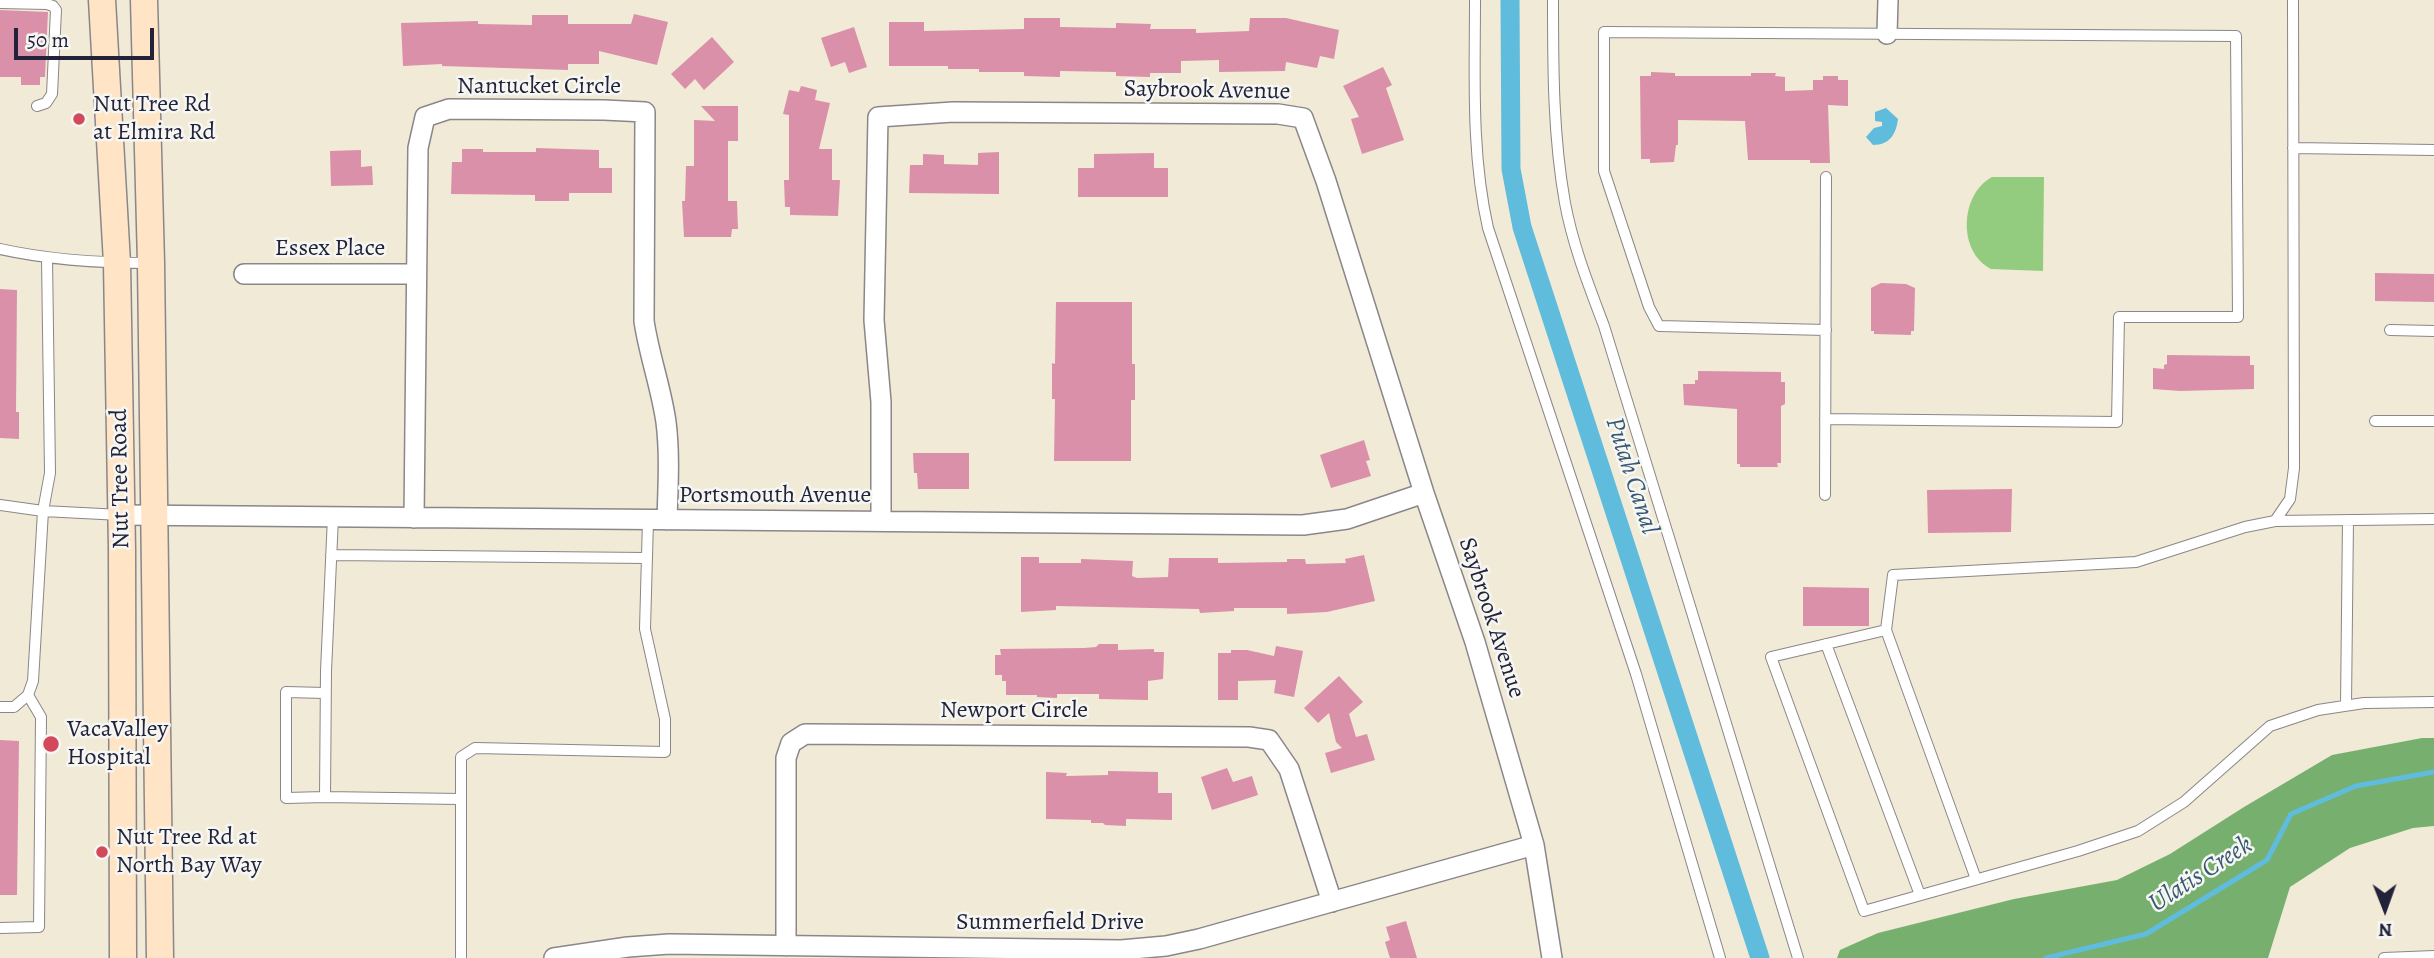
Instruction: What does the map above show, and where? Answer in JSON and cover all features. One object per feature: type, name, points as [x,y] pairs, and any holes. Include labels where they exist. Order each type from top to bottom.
[{"type":"main road","name":"Nut Tree Road","points":[[102,0],[117,263],[123,958]]},
{"type":"main road","name":"Nut Tree Road","points":[[144,0],[151,263],[160,958]]},
{"type":"street","points":[[1887,34],[1888,0]]},
{"type":"street","name":"Nantucket Circle","points":[[414,518],[418,148],[425,117],[449,109],[604,110],[645,112],[644,321],[666,421],[668,448],[658,520]]},
{"type":"street","name":"Saybrook Avenue","points":[[881,521],[881,402],[874,320],[878,117],[921,113],[1278,114],[1303,118],[1326,181],[1424,493],[1475,642],[1534,845],[1552,958]]},
{"type":"street","name":"Essex Place","points":[[244,274],[416,274]]},
{"type":"street","name":"Portsmouth Avenue","points":[[121,515],[1303,525],[1347,519],[1424,493]]},
{"type":"street","name":"Newport Circle","points":[[786,946],[786,758],[791,743],[805,734],[1249,737],[1269,740],[1289,769],[1332,902]]},
{"type":"street","name":"Summerfield Drive","points":[[554,958],[669,944],[1133,949],[1166,946],[1534,845]]},
{"type":"lane","points":[[1475,0],[1478,165],[1488,228],[1636,674],[1720,958]]},
{"type":"lane","points":[[1553,0],[1557,144],[1566,205],[1580,262],[1604,326],[1797,958]]},
{"type":"lane","points":[[2275,521],[2290,499],[2294,468],[2292,0]]},
{"type":"lane","points":[[0,3],[47,4],[56,10],[52,94],[46,103],[37,107]]},
{"type":"lane","points":[[1825,419],[2117,422],[2119,317],[2238,317],[2236,36],[1604,32],[1604,171],[1649,307],[1659,326],[1826,330]]},
{"type":"lane","points":[[2293,148],[2434,150]]},
{"type":"lane","points":[[1825,495],[1826,177]]},
{"type":"lane","points":[[0,249],[47,258],[151,263]]},
{"type":"lane","points":[[0,706],[15,706],[28,695],[33,681],[43,511],[50,473],[47,258]]},
{"type":"lane","points":[[2390,330],[2434,331]]},
{"type":"lane","points":[[2375,421],[2434,421]]},
{"type":"lane","points":[[0,505],[43,511],[121,515]]},
{"type":"lane","points":[[325,797],[333,517]]},
{"type":"lane","points":[[1976,879],[1886,630],[1893,575],[2136,562],[2245,527],[2275,521],[2434,519]]},
{"type":"lane","points":[[461,958],[461,757],[475,748],[665,752],[665,719],[645,629],[646,558],[658,520]]},
{"type":"lane","points":[[2346,705],[2348,520]]},
{"type":"lane","points":[[331,555],[646,558]]},
{"type":"lane","points":[[1886,630],[1771,657],[1864,911],[2078,851],[2138,831],[2184,802],[2270,726],[2318,709],[2364,703],[2434,702]]},
{"type":"lane","points":[[1826,644],[1920,895]]},
{"type":"lane","points":[[326,693],[286,692],[286,797],[460,799]]},
{"type":"lane","points":[[0,928],[39,927],[41,717],[28,695]]},
{"type":"lane","points":[[2384,958],[2434,956]]},
{"type":"green space","points":[[1992,177],[2044,177],[2043,271],[1991,269],[1980,261],[1972,250],[1968,237],[1969,209],[1981,185]]},
{"type":"green space","points":[[2434,738],[2434,826],[2413,828],[2350,848],[2290,887],[2268,958],[1837,958],[1840,950],[1878,933],[2014,899],[2117,880],[2170,854],[2332,755]]},
{"type":"water","points":[[1886,108],[1898,119],[1896,129],[1888,141],[1873,145],[1866,137],[1874,128],[1882,126],[1882,122],[1875,121],[1875,112]]},
{"type":"building","points":[[0,10],[48,12],[45,77],[40,77],[40,85],[21,85],[21,77],[0,77]]},
{"type":"building","points":[[634,14],[668,22],[657,65],[599,51],[599,64],[568,64],[568,70],[442,64],[403,66],[401,23],[478,21],[478,24],[532,25],[532,15],[568,15],[568,24],[631,24]]},
{"type":"building","points":[[1024,18],[1060,18],[1060,27],[1116,28],[1116,23],[1151,24],[1150,29],[1196,29],[1196,33],[1249,31],[1250,18],[1286,18],[1339,30],[1334,59],[1320,56],[1317,68],[1286,62],[1285,71],[1219,72],[1219,60],[1181,61],[1181,73],[1150,73],[1150,77],[1116,76],[1116,72],[1060,71],[1060,77],[1024,76],[1024,72],[979,72],[979,69],[948,69],[948,66],[889,66],[889,22],[924,22],[924,31],[1024,29]]},
{"type":"building","points":[[854,27],[867,67],[849,73],[845,62],[831,67],[821,38]]},
{"type":"building","points":[[712,37],[734,62],[704,90],[695,79],[685,89],[671,74]]},
{"type":"building","points":[[1383,67],[1392,85],[1386,88],[1404,140],[1362,154],[1351,119],[1359,117],[1343,86]]},
{"type":"building","points":[[1651,72],[1675,73],[1675,76],[1751,76],[1751,73],[1776,73],[1775,76],[1785,77],[1785,91],[1813,90],[1813,80],[1823,80],[1823,76],[1838,76],[1838,80],[1848,80],[1848,106],[1828,105],[1830,163],[1810,163],[1810,160],[1748,160],[1745,121],[1678,120],[1678,145],[1674,162],[1650,163],[1650,159],[1641,159],[1640,76],[1651,76]]},
{"type":"building","points":[[801,86],[817,90],[815,100],[830,103],[819,149],[832,149],[832,180],[840,180],[838,216],[790,215],[790,207],[785,207],[784,180],[789,180],[789,115],[783,114],[789,90],[799,92]]},
{"type":"building","points":[[701,106],[738,106],[738,141],[728,141],[728,201],[737,201],[738,229],[732,229],[731,237],[684,237],[682,201],[685,201],[686,166],[694,166],[694,120],[715,121]]},
{"type":"building","points":[[536,148],[599,150],[599,168],[612,168],[612,193],[569,193],[569,201],[535,201],[535,195],[451,194],[452,162],[462,162],[462,149],[483,149],[483,152],[536,152]]},
{"type":"building","points":[[361,150],[361,167],[372,166],[373,185],[331,186],[330,151]]},
{"type":"building","points":[[999,152],[999,194],[909,193],[910,165],[923,165],[923,154],[944,155],[944,164],[978,165],[978,153]]},
{"type":"building","points":[[1154,153],[1154,168],[1168,168],[1168,197],[1078,197],[1078,168],[1094,168],[1094,154]]},
{"type":"building","points":[[2375,273],[2434,274],[2434,302],[2375,301]]},
{"type":"building","points":[[1881,283],[1906,284],[1915,288],[1914,331],[1911,331],[1911,335],[1874,334],[1874,331],[1871,331],[1871,288]]},
{"type":"building","points":[[0,289],[17,290],[16,412],[19,412],[19,439],[0,438]]},
{"type":"building","points":[[1056,302],[1132,302],[1135,400],[1131,400],[1131,461],[1054,461],[1055,399],[1052,399],[1052,363],[1055,364]]},
{"type":"building","points":[[2167,355],[2250,356],[2250,365],[2254,365],[2254,389],[2153,389],[2153,368],[2164,369]]},
{"type":"building","points":[[1698,371],[1781,372],[1781,382],[1785,382],[1785,404],[1781,406],[1781,463],[1777,463],[1778,467],[1740,467],[1740,464],[1737,464],[1737,409],[1684,405],[1683,384],[1695,384]]},
{"type":"building","points":[[1364,440],[1371,476],[1331,488],[1320,455]]},
{"type":"building","points":[[913,453],[969,453],[969,489],[918,489]]},
{"type":"building","points":[[2012,489],[2011,532],[1928,533],[1927,490]]},
{"type":"building","points":[[1364,555],[1375,601],[1327,612],[1287,614],[1287,608],[1234,608],[1234,611],[1200,613],[1199,609],[1056,606],[1056,610],[1021,612],[1021,557],[1039,557],[1039,563],[1081,563],[1081,559],[1133,561],[1132,576],[1137,578],[1168,577],[1169,558],[1218,558],[1218,563],[1287,562],[1287,559],[1305,559],[1306,564],[1346,563],[1345,559]]},
{"type":"building","points":[[1803,587],[1869,588],[1869,626],[1803,626]]},
{"type":"building","points":[[1099,644],[1118,644],[1118,650],[1154,649],[1154,652],[1164,652],[1163,679],[1148,681],[1148,700],[1099,699],[1099,694],[1057,694],[1057,698],[1006,695],[1006,681],[1002,681],[1002,675],[995,675],[995,655],[1001,655],[1000,649],[1084,648],[1096,647]]},
{"type":"building","points":[[1276,646],[1303,651],[1294,697],[1274,693],[1276,680],[1238,681],[1238,700],[1218,700],[1218,653],[1247,650],[1274,656]]},
{"type":"building","points":[[1339,676],[1363,702],[1349,714],[1356,737],[1367,734],[1375,760],[1331,773],[1325,753],[1342,748],[1336,742],[1329,713],[1318,723],[1304,708]]},
{"type":"building","points":[[0,740],[19,741],[17,895],[0,895]]},
{"type":"building","points":[[1227,768],[1233,782],[1252,776],[1258,795],[1212,810],[1201,777]]},
{"type":"building","points":[[1108,771],[1158,772],[1158,793],[1172,793],[1172,820],[1126,819],[1126,826],[1091,823],[1091,820],[1046,819],[1046,772],[1067,773],[1066,776],[1108,775]]},
{"type":"building","points":[[1406,921],[1417,958],[1390,958],[1385,942],[1390,940],[1386,927]]},
{"type":"waterway","name":"Putah Canal","points":[[1510,0],[1511,169],[1522,227],[1760,958]]},
{"type":"waterway","name":"Ulatis Creek","points":[[2046,958],[2146,934],[2267,860],[2291,814],[2356,786],[2434,772]]},
{"type":"place","name":"Nut Tree Rd at Elmira Rd","points":[[79,119]]},
{"type":"place","name":"VacaValley Hospital","points":[[51,744]]},
{"type":"place","name":"Nut Tree Rd at North Bay Way","points":[[102,852]]}]
